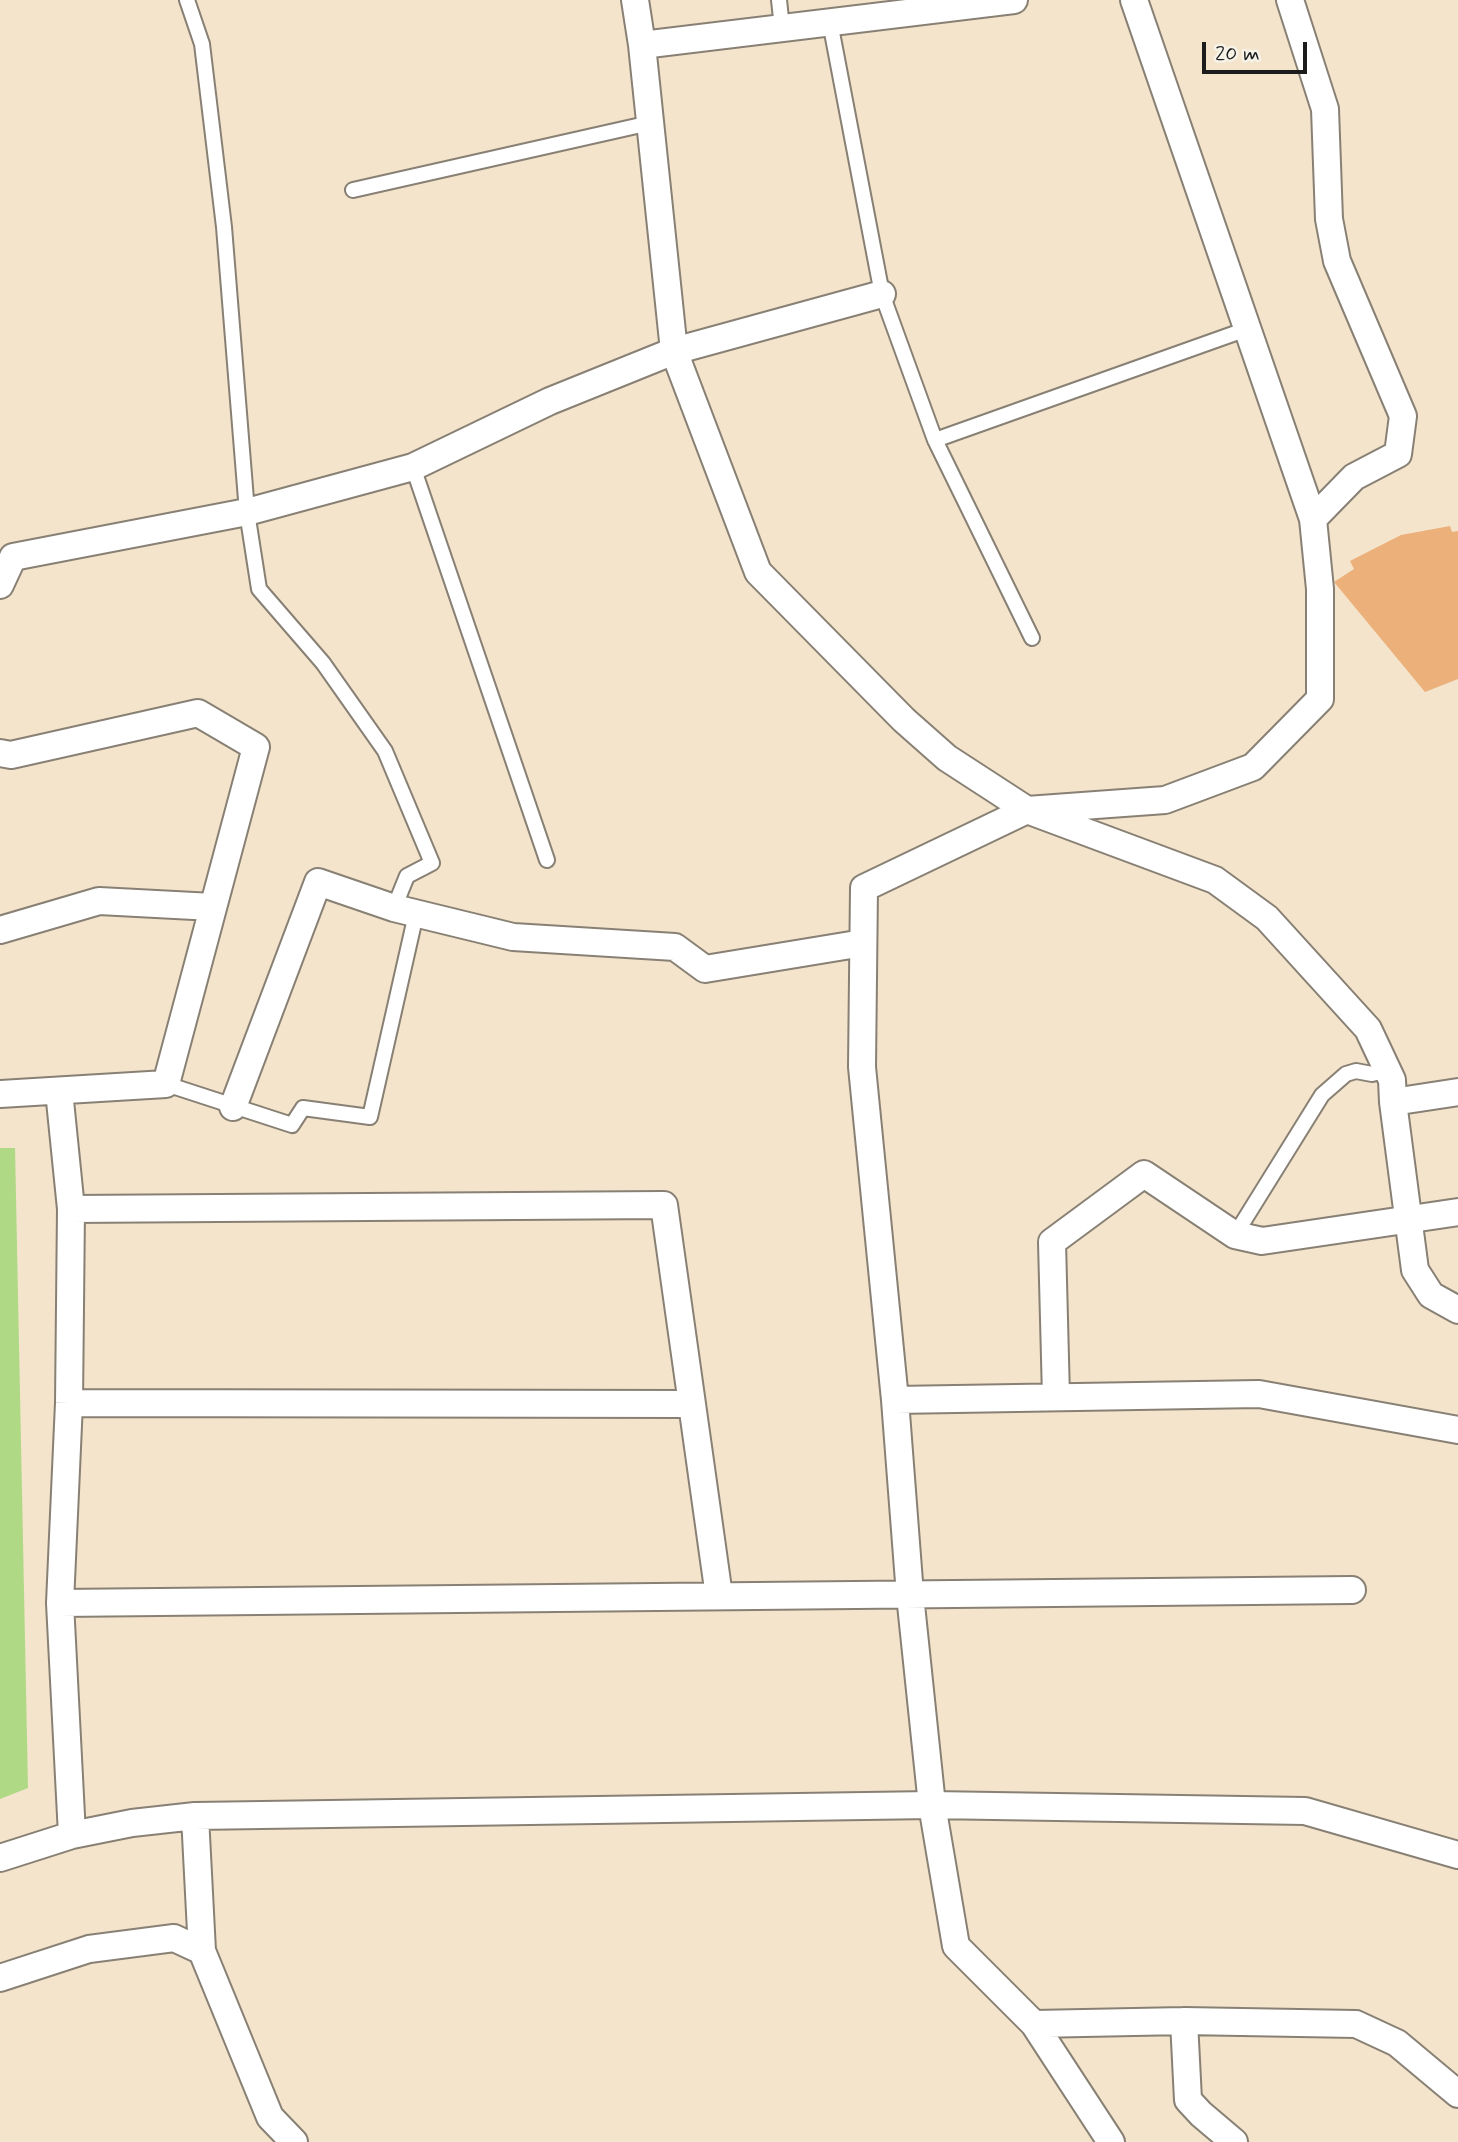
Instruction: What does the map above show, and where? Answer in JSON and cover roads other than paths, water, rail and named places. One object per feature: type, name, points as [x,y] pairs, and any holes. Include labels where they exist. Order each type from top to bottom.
[{"type":"street","points":[[635,0],[674,351],[758,572],[904,720],[947,758],[1027,810],[1215,880],[1266,918],[1368,1029],[1392,1080],[1415,1270],[1431,1294],[1458,1310]]},
{"type":"street","points":[[642,45],[1014,0]]},
{"type":"street","points":[[1111,2142],[1034,2024],[956,1946],[932,1805],[910,1595],[895,1400],[862,1067],[863,943],[864,888],[1027,810],[1165,800],[1253,766],[1320,699],[1320,589],[1313,519],[1134,0]]},
{"type":"street","points":[[1290,0],[1325,108],[1329,219],[1337,261],[1403,416],[1398,454],[1354,477],[1313,519]]},
{"type":"street","points":[[0,585],[13,557],[247,512],[413,467],[550,401],[674,351],[882,294]]},
{"type":"street","points":[[0,753],[11,755],[198,713],[256,747],[166,1084],[0,1094]]},
{"type":"street","points":[[233,1107],[318,882],[405,911],[513,937],[675,947],[705,969],[863,943]]},
{"type":"street","points":[[0,930],[99,901],[213,907]]},
{"type":"street","points":[[59,1091],[71,1209],[69,1403],[60,1603],[72,1835]]},
{"type":"street","points":[[1393,1102],[1458,1092]]},
{"type":"street","points":[[1056,1397],[1052,1242],[1144,1174],[1235,1235],[1262,1241],[1458,1212]]},
{"type":"street","points":[[71,1209],[664,1205],[719,1596]]},
{"type":"street","points":[[895,1400],[1259,1394],[1458,1430]]},
{"type":"street","points":[[69,1403],[692,1404]]},
{"type":"street","points":[[60,1603],[1352,1590]]},
{"type":"street","points":[[0,1858],[72,1835],[132,1823],[195,1816],[932,1805],[1305,1811],[1458,1855]]},
{"type":"street","points":[[195,1816],[202,1951],[270,2117],[294,2142]]},
{"type":"street","points":[[0,1978],[89,1949],[174,1938],[202,1951]]},
{"type":"street","points":[[1034,2024],[1184,2021],[1356,2024],[1397,2043],[1458,2094]]},
{"type":"street","points":[[1184,2021],[1188,2100],[1234,2142]]},
{"type":"lane","points":[[166,1084],[292,1125],[303,1108],[370,1117],[405,911],[407,876],[432,863],[385,751],[323,663],[259,589],[247,512],[224,227],[202,44],[187,0]]},
{"type":"lane","points":[[779,0],[782,28]]},
{"type":"lane","points":[[830,22],[882,294],[935,440],[1032,638]]},
{"type":"lane","points":[[353,190],[650,123]]},
{"type":"lane","points":[[935,440],[1247,329]]},
{"type":"lane","points":[[413,467],[547,860]]},
{"type":"lane","points":[[1235,1235],[1322,1095],[1346,1073],[1356,1071],[1371,1074],[1387,1070]]}]
